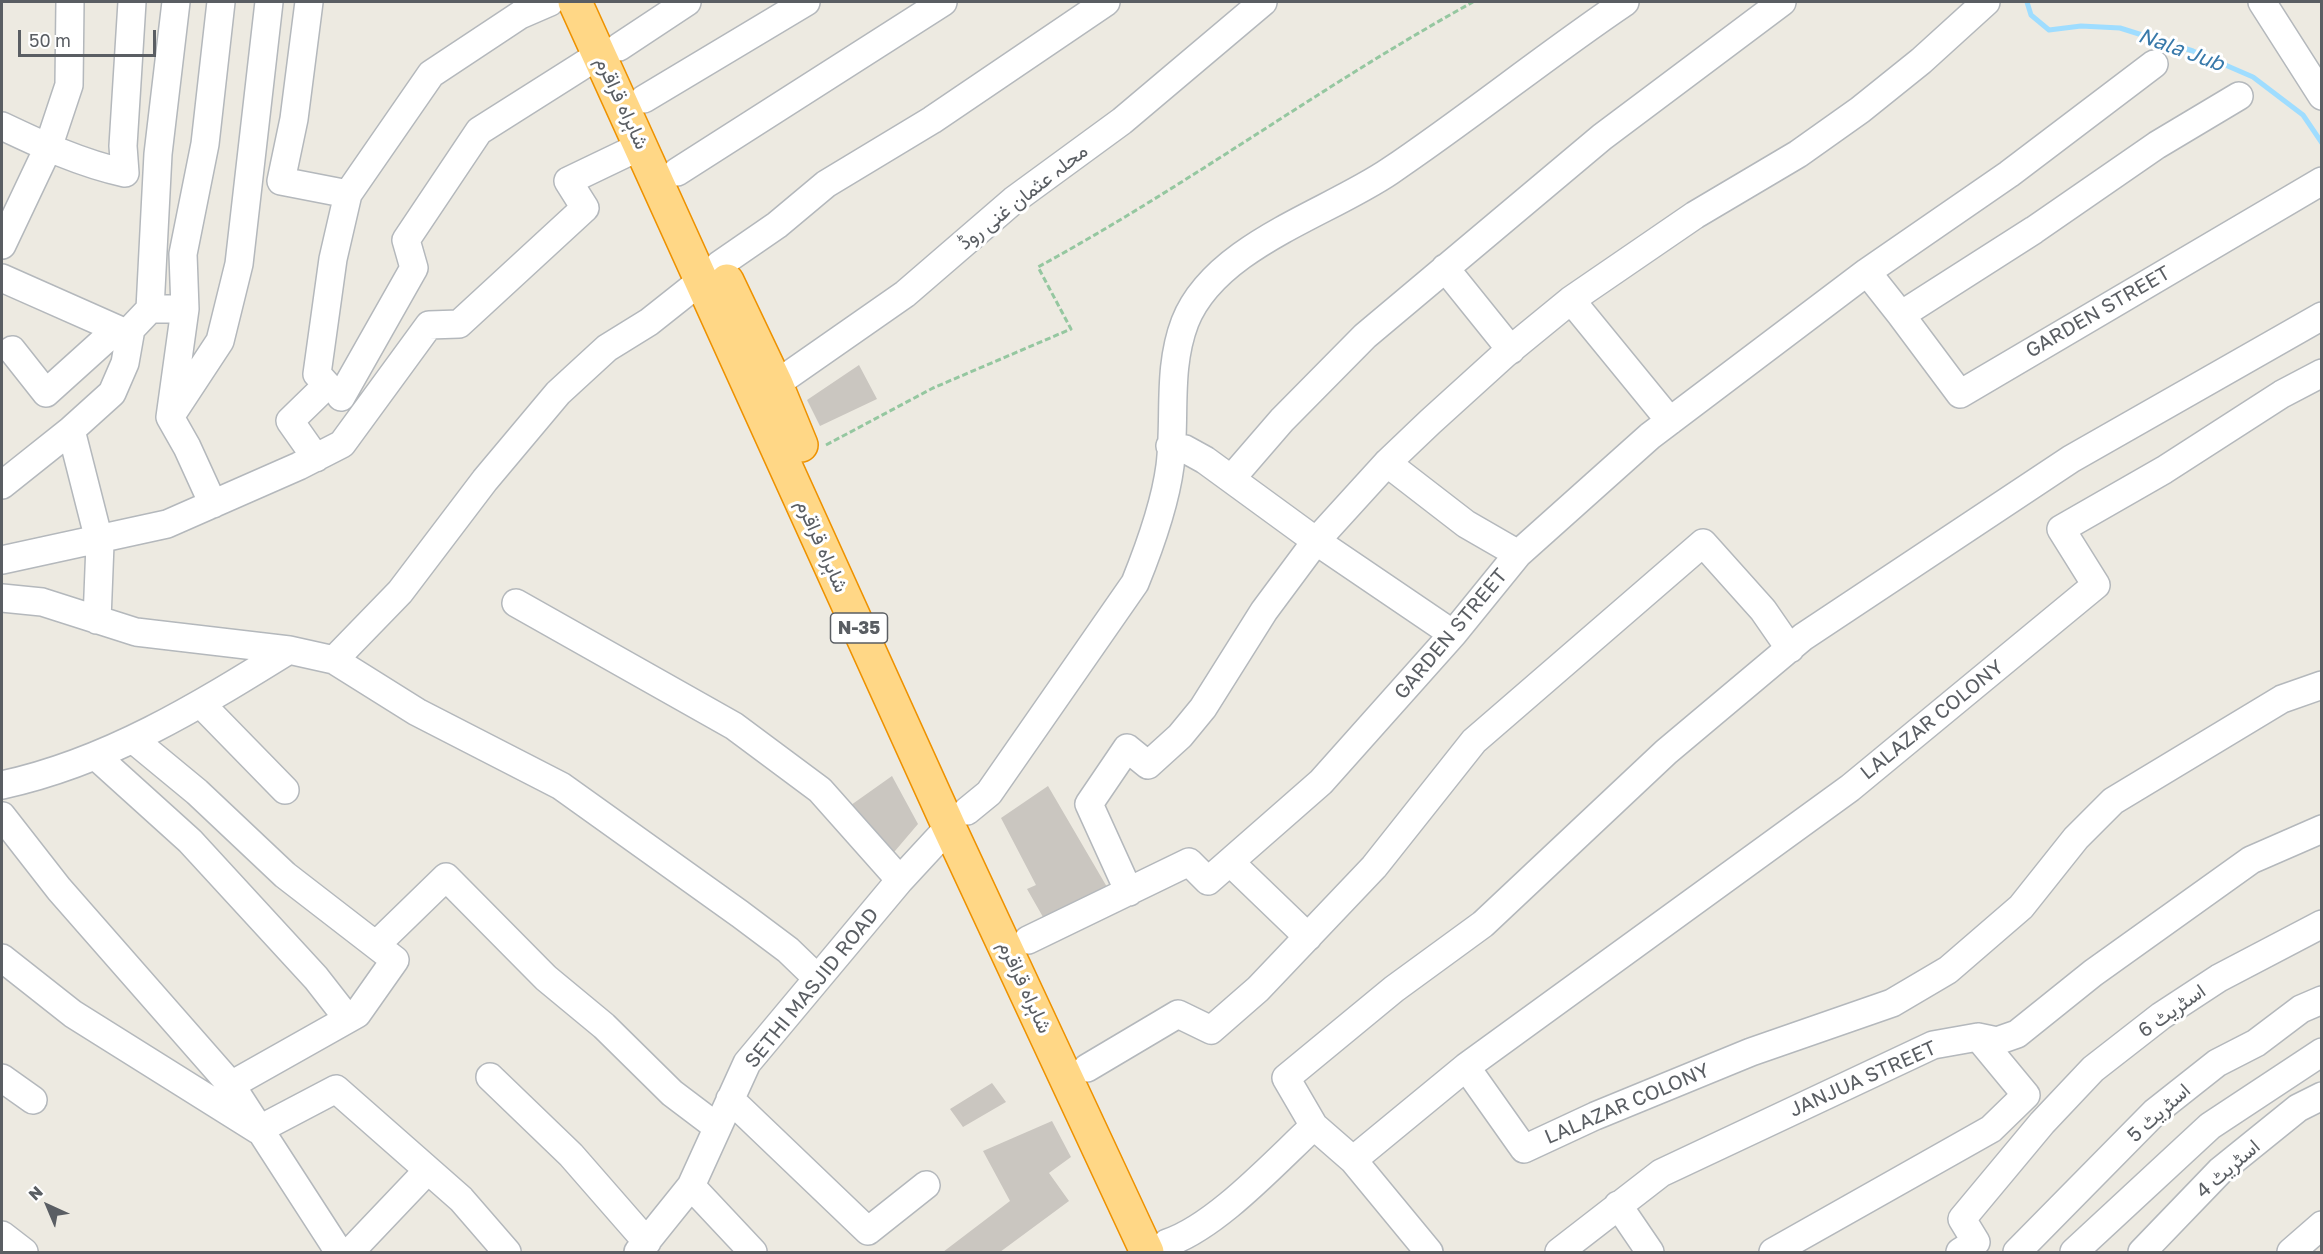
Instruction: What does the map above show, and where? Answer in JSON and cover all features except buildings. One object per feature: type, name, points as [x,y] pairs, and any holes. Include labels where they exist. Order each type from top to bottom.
[{"type":"highway","name":"شاہراہ قراقرم","points":[[575,2],[644,99],[677,172],[711,272],[958,819],[1028,940],[1087,1068],[1117,1159]]},
{"type":"highway","name":"شاہراہ قراقرم","points":[[599,2],[609,51],[641,146],[776,384],[1042,1023],[1117,1159],[1161,1250]]},
{"type":"highway","points":[[1042,1023],[1036,1041],[1056,1095],[1093,1180],[1129,1252]]},
{"type":"street","points":[[2,245],[48,148],[69,86],[70,2]]},
{"type":"street","points":[[2,126],[48,148],[94,166],[124,173],[123,146],[132,2]]},
{"type":"street","points":[[2,485],[71,430],[112,393],[125,363],[131,328],[150,309],[158,154],[176,2]]},
{"type":"street","points":[[213,504],[187,447],[170,417],[184,309],[183,254],[205,144],[221,2]]},
{"type":"street","points":[[170,417],[220,341],[236,275],[269,2]]},
{"type":"street","points":[[309,2],[294,119],[281,181],[348,194]]},
{"type":"street","points":[[316,458],[290,422],[327,385],[317,374],[333,259],[348,194],[431,74],[520,15],[550,2]]},
{"type":"street","points":[[341,397],[414,267],[406,240],[479,131],[687,2]]},
{"type":"street","points":[[644,99],[806,2]]},
{"type":"street","points":[[677,172],[943,2]]},
{"type":"street","points":[[334,660],[400,592],[465,506],[558,393],[607,348],[649,322],[711,272],[777,225],[826,184],[932,120],[1106,2]]},
{"type":"street","name":"محلہ عثمان غنی روڈ","points":[[776,384],[905,294],[1014,200],[1122,121],[1263,2]]},
{"type":"street","name":"SETHI MASJID ROAD","points":[[642,1247],[691,1186],[747,1063],[900,880],[958,819],[989,793],[1135,583],[1157,520],[1170,465],[1173,372],[1185,322],[1197,300],[1238,258],[1264,241],[1389,172],[1625,2]]},
{"type":"street","points":[[1231,479],[1282,420],[1365,336],[1602,137],[1782,2]]},
{"type":"street","points":[[1128,892],[1089,804],[1126,748],[1148,765],[1180,736],[1203,708],[1264,611],[1316,541],[1387,463],[1510,350],[1571,300],[1695,215],[1798,154],[1860,110],[1921,61],[1986,2]]},
{"type":"street","points":[[2262,2],[2322,96]]},
{"type":"street","name":"GARDEN STREET","points":[[1028,940],[1189,862],[1208,881],[1321,782],[1453,634],[1518,554],[1670,421],[1867,272],[2009,174],[2154,64]]},
{"type":"street","points":[[1901,315],[2034,230],[2157,145],[2239,96]]},
{"type":"street","points":[[2,560],[167,524],[316,458],[342,444],[429,325],[459,324],[585,208],[568,181],[641,146]]},
{"type":"street","name":"GARDEN STREET","points":[[1867,272],[1960,394],[2322,181]]},
{"type":"street","points":[[1445,268],[1510,350]]},
{"type":"street","points":[[2,278],[117,329],[46,393],[5,347]]},
{"type":"street","points":[[1571,300],[1670,421]]},
{"type":"street","points":[[150,309],[184,309]]},
{"type":"street","points":[[1429,1252],[1353,1160],[1314,1126],[1286,1078],[1394,989],[1483,924],[1666,752],[1790,649],[2072,459],[2322,316]]},
{"type":"street","name":"LALAZAR COLONY","points":[[1353,1160],[1466,1067],[1850,788],[2096,585],[2061,529],[2164,470],[2282,394],[2322,373]]},
{"type":"street","points":[[71,430],[99,537],[97,620]]},
{"type":"street","points":[[1170,446],[1185,449],[1231,479],[1316,541],[1453,634]]},
{"type":"street","points":[[1387,463],[1466,524],[1518,554]]},
{"type":"street","points":[[1087,1068],[1178,1014],[1211,1030],[1258,989],[1374,867],[1474,741],[1703,543],[1763,610],[1790,649]]},
{"type":"street","points":[[2,598],[42,602],[136,632],[288,650],[334,660],[417,712],[561,786],[788,950],[817,978]]},
{"type":"street","points":[[516,603],[734,726],[820,790],[900,880]]},
{"type":"street","points":[[2,786],[97,757],[134,740],[201,704],[288,650]]},
{"type":"street","name":"LALAZAR COLONY","points":[[1466,1067],[1524,1149],[1595,1116],[1751,1052],[1892,1003],[1948,970],[2021,907],[2076,838],[2113,801],[2282,699],[2322,685]]},
{"type":"street","points":[[201,704],[285,790]]},
{"type":"street","points":[[134,740],[197,792],[285,875],[395,960],[357,1014],[231,1085]]},
{"type":"street","points":[[97,757],[190,842],[316,978],[348,1019]]},
{"type":"street","points":[[2,816],[59,889],[231,1085],[339,1252]]},
{"type":"street","name":"JANJUA STREET","points":[[1558,1252],[1661,1173],[1933,1045],[1978,1037],[1997,1041],[2017,1034],[2093,973],[2252,860],[2322,829]]},
{"type":"street","points":[[1230,862],[1308,937]]},
{"type":"street","points":[[376,945],[446,877],[546,978],[603,1026],[672,1092],[717,1127]]},
{"type":"street","name":"اسٹریٹ 6","points":[[1960,1252],[1976,1242],[1962,1219],[2042,1123],[2093,1069],[2161,1016],[2219,978],[2322,924]]},
{"type":"street","points":[[2,958],[73,1014],[258,1130]]},
{"type":"street","name":"اسٹریٹ 5","points":[[2017,1252],[2155,1112],[2217,1063],[2256,1043],[2301,1009],[2322,1000]]},
{"type":"street","points":[[1773,1252],[1991,1129],[2026,1095],[1978,1037]]},
{"type":"street","points":[[2074,1252],[2210,1126],[2322,1052]]},
{"type":"street","points":[[490,1077],[571,1155],[642,1247]]},
{"type":"street","points":[[2,1078],[33,1100]]},
{"type":"street","points":[[258,1130],[336,1089],[460,1199],[507,1252]]},
{"type":"street","name":"اسٹریٹ 4","points":[[2142,1252],[2220,1171],[2298,1108],[2322,1096]]},
{"type":"street","points":[[730,1099],[868,1232],[926,1185]]},
{"type":"street","points":[[1161,1250],[1187,1237],[1207,1223],[1314,1126]]},
{"type":"street","points":[[350,1252],[428,1170]]},
{"type":"street","points":[[691,1186],[753,1252]]},
{"type":"street","points":[[1618,1205],[1650,1252]]},
{"type":"street","points":[[2290,1252],[2322,1225]]},
{"type":"street","points":[[2,1235],[24,1252]]},
{"type":"path","points":[[806,456],[933,388],[1071,329],[1038,267],[1115,225],[1296,107],[1473,2]]},
{"type":"waterway","name":"Nala Jub","points":[[2027,2],[2031,15],[2049,30],[2081,26],[2120,28],[2193,51],[2253,77],[2303,115],[2322,143]]}]
